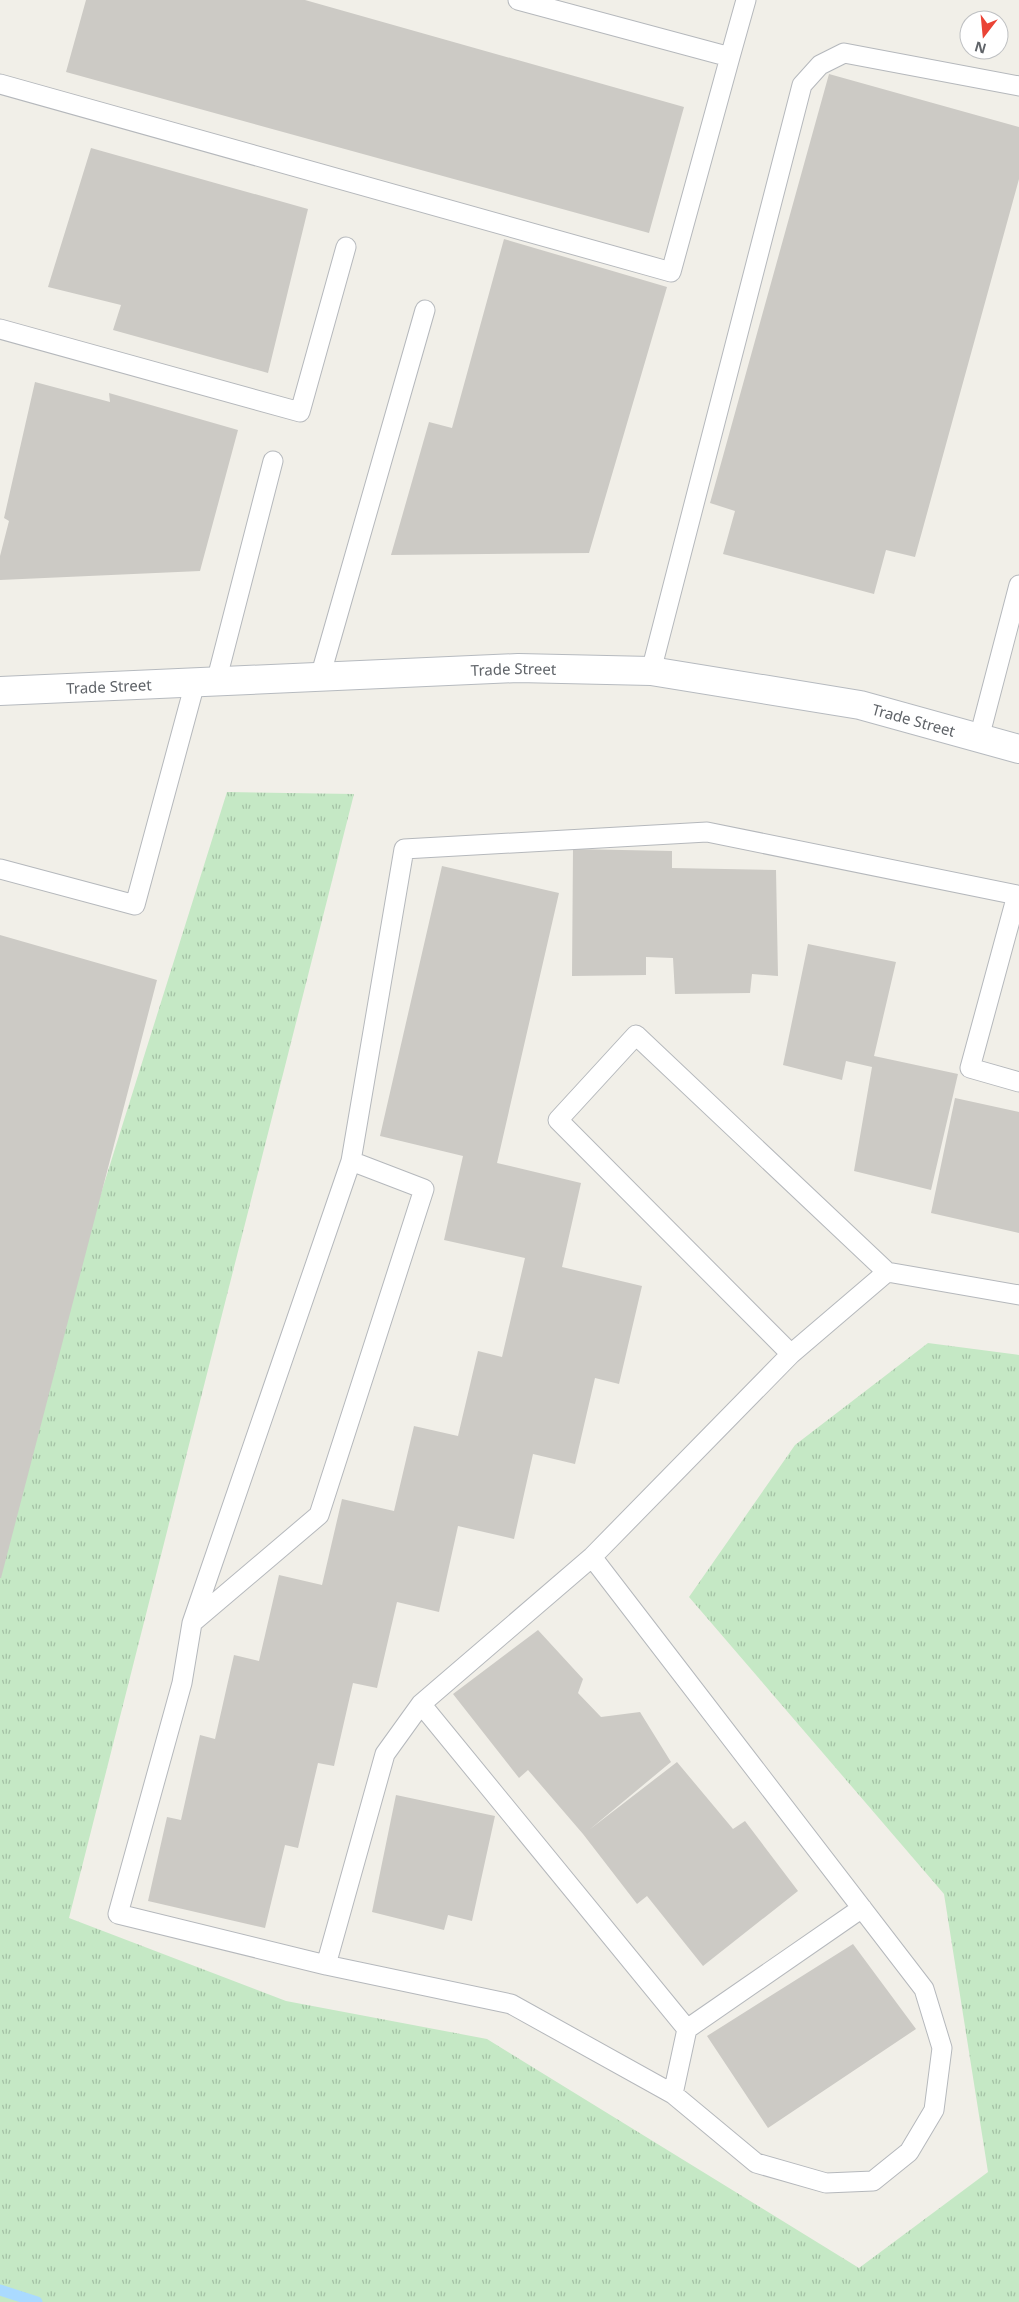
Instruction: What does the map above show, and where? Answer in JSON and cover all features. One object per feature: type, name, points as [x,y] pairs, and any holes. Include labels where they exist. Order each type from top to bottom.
[{"type":"street","name":"Trade Street","points":[[0,691],[518,668],[651,670],[860,705],[1019,749]]},
{"type":"lane","points":[[518,0],[730,58]]},
{"type":"lane","points":[[0,84],[671,272],[746,0]]},
{"type":"lane","points":[[651,670],[802,85],[820,64],[844,53],[1019,86]]},
{"type":"lane","points":[[0,329],[300,412],[346,247]]},
{"type":"lane","points":[[320,677],[425,310]]},
{"type":"lane","points":[[0,869],[135,905],[177,744],[205,682],[273,461]]},
{"type":"lane","points":[[978,738],[1019,585]]},
{"type":"lane","points":[[592,1557],[924,1989],[942,2048],[934,2110],[909,2152],[873,2181],[826,2183],[756,2163],[672,2094],[511,2004],[326,1965],[118,1914],[182,1683],[192,1623],[351,1162],[404,849],[707,832],[1018,892],[970,1068],[1019,1082]]},
{"type":"lane","points":[[791,1354],[558,1120],[636,1035],[887,1272],[1019,1295]]},
{"type":"lane","points":[[192,1623],[319,1515],[424,1189],[351,1162]]},
{"type":"lane","points":[[326,1965],[385,1754],[421,1704],[592,1557],[791,1354],[887,1272]]},
{"type":"lane","points":[[421,1704],[687,2029]]},
{"type":"lane","points":[[672,2094],[687,2029],[862,1908]]},
{"type":"green space","points":[[227,792],[354,794],[69,1918],[286,2001],[487,2039],[859,2268],[988,2172],[944,1894],[689,1597],[795,1445],[928,1343],[1019,1355],[1019,2302],[0,2302],[0,1515]]},
{"type":"building","points":[[86,0],[305,0],[684,107],[649,233],[66,72]]},
{"type":"building","points":[[829,74],[1019,127],[1019,179],[915,557],[886,550],[874,594],[723,554],[735,511],[710,503]]},
{"type":"building","points":[[91,148],[308,209],[268,373],[113,330],[121,305],[48,287]]},
{"type":"building","points":[[504,239],[667,287],[589,553],[391,555],[429,422],[452,428]]},
{"type":"building","points":[[35,382],[110,402],[109,393],[238,430],[200,571],[0,580],[0,556],[9,521],[4,518]]},
{"type":"building","points":[[573,849],[672,851],[672,868],[776,870],[778,976],[752,974],[750,993],[675,994],[673,958],[646,957],[646,975],[572,976]]},
{"type":"building","points":[[442,866],[559,893],[497,1163],[581,1183],[562,1267],[642,1286],[619,1384],[595,1378],[575,1464],[533,1454],[514,1539],[458,1526],[439,1612],[397,1602],[377,1688],[353,1683],[334,1766],[318,1763],[298,1848],[285,1845],[265,1928],[148,1901],[167,1817],[181,1820],[200,1735],[215,1739],[234,1655],[259,1661],[279,1575],[322,1585],[342,1499],[394,1511],[414,1426],[458,1436],[478,1351],[502,1357],[525,1258],[444,1240],[463,1156],[380,1136]]},
{"type":"building","points":[[0,935],[157,980],[1,1578],[0,1578]]},
{"type":"building","points":[[808,944],[896,962],[874,1056],[958,1074],[931,1190],[854,1171],[872,1067],[846,1061],[842,1080],[783,1065]]},
{"type":"building","points":[[955,1098],[1019,1112],[1019,1233],[931,1213]]},
{"type":"building","points":[[538,1630],[583,1679],[578,1693],[601,1717],[640,1712],[671,1762],[589,1830],[677,1762],[733,1829],[745,1821],[798,1891],[703,1966],[647,1896],[637,1904],[583,1834],[528,1770],[519,1778],[453,1694]]},
{"type":"building","points":[[396,1795],[495,1816],[472,1921],[448,1915],[444,1930],[372,1912]]},
{"type":"building","points":[[853,1944],[916,2029],[768,2128],[707,2036]]},
{"type":"waterway","points":[[0,2290],[37,2302]]}]
